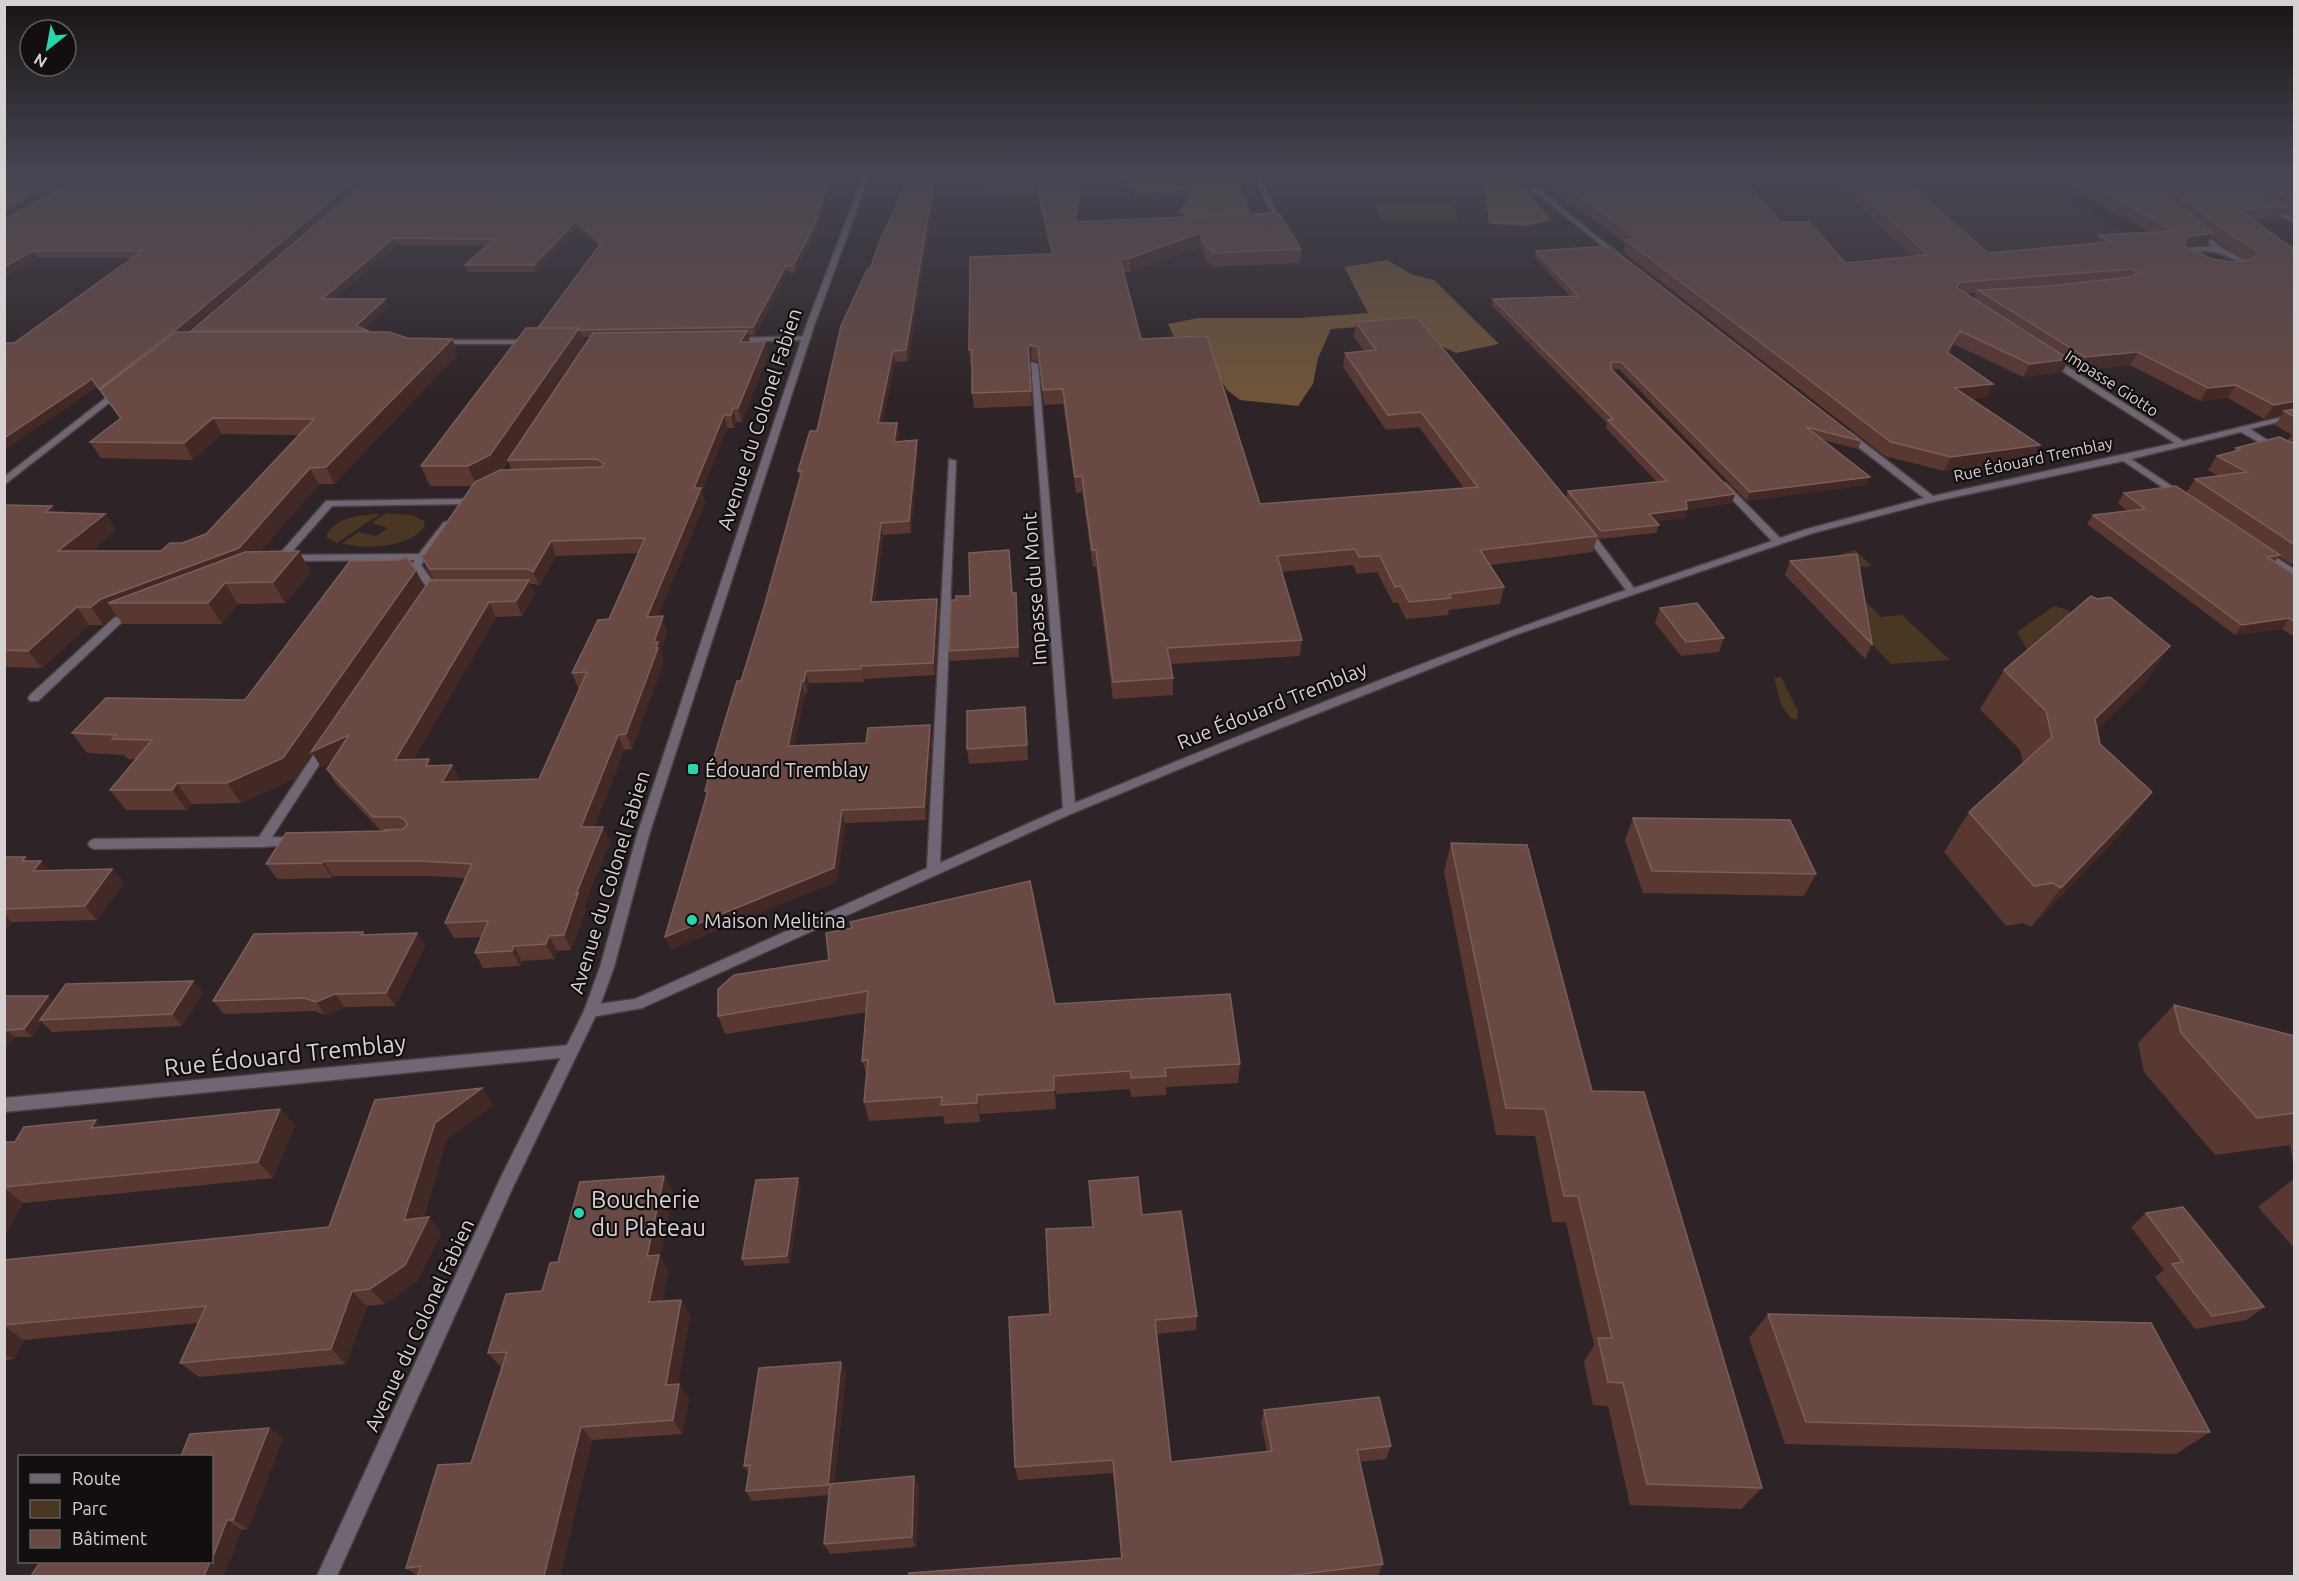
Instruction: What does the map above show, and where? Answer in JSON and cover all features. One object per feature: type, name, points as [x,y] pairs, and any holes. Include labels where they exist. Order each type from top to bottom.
[{"type":"street","name":"Avenue du Colonel Fabien","points":[[327,1576],[507,1182],[591,1011],[610,959],[643,835],[807,338],[840,248]]},
{"type":"street","points":[[1608,248],[1624,261]]},
{"type":"street","points":[[2192,262],[2181,254],[2196,249],[2220,249],[2248,264],[2244,268],[2231,269]]},
{"type":"street","points":[[724,340],[807,338]]},
{"type":"street","points":[[429,342],[535,342]]},
{"type":"street","name":"Impasse Giotto","points":[[2046,357],[2181,443]]},
{"type":"street","name":"Impasse du Mont","points":[[1035,364],[1069,810]]},
{"type":"street","points":[[4,482],[126,387]]},
{"type":"street","name":"Rue Édouard Tremblay","points":[[591,1011],[637,1004],[1069,810],[1511,633],[1779,542],[1931,499],[2124,458],[2295,416]]},
{"type":"street","points":[[1838,427],[1931,499]]},
{"type":"street","points":[[2243,429],[2295,460]]},
{"type":"street","points":[[2124,458],[2190,503]]},
{"type":"street","points":[[933,871],[952,461]]},
{"type":"street","points":[[1713,474],[1779,542]]},
{"type":"street","points":[[421,608],[439,589],[416,565],[467,497],[476,492]]},
{"type":"street","points":[[281,558],[329,503],[463,502]]},
{"type":"street","points":[[1582,526],[1632,592]]},
{"type":"street","points":[[2257,548],[2295,573]]},
{"type":"street","points":[[270,562],[281,558],[422,557]]},
{"type":"street","points":[[34,698],[118,620],[139,612]]},
{"type":"street","points":[[262,842],[332,737]]},
{"type":"street","points":[[94,844],[307,841]]},
{"type":"street","name":"Rue Édouard Tremblay","points":[[4,1106],[570,1051]]},
{"type":"shaded area","points":[[1684,248],[2075,248],[1727,267]]},
{"type":"shaded area","points":[[1387,260],[1413,275],[1434,280],[1499,344],[1456,353],[1431,341],[1410,323],[1331,329],[1318,358],[1313,384],[1298,406],[1240,400],[1227,390],[1199,343],[1174,337],[1168,324],[1198,318],[1299,318],[1368,313],[1344,267]]},
{"type":"green space","points":[[386,513],[412,515],[424,521],[425,525],[419,533],[399,543],[362,546],[342,543],[359,532],[376,536],[388,528],[372,523]]},
{"type":"green space","points":[[380,514],[337,543],[326,537],[329,531],[341,521],[357,516]]},
{"type":"green space","points":[[1855,550],[1872,566],[1834,570],[1881,617],[1902,615],[1950,660],[1891,664],[1797,567]]},
{"type":"green space","points":[[2054,606],[2068,610],[2121,655],[2030,655],[2017,632]]},
{"type":"green space","points":[[1781,677],[1798,711],[1797,720],[1790,718],[1781,704],[1774,678]]},
{"type":"building","points":[[4,248],[274,248],[173,332],[99,389],[92,379],[4,438],[4,343],[14,343],[142,251],[33,251],[4,267]]},
{"type":"building","points":[[289,248],[382,248],[322,299],[385,299],[356,326],[369,331],[191,331]]},
{"type":"building","points":[[484,248],[550,248],[534,265],[465,265]]},
{"type":"building","points":[[597,248],[803,248],[793,266],[786,266],[753,327],[579,330],[579,328],[538,328]]},
{"type":"building","points":[[878,248],[923,248],[906,350],[893,351],[878,423],[897,423],[894,442],[917,440],[909,521],[881,523],[871,602],[937,599],[933,663],[806,671],[788,746],[866,743],[868,728],[930,725],[924,807],[842,810],[834,868],[665,937],[708,791],[705,791],[714,757],[737,681],[741,681],[764,607],[802,471],[798,471],[810,431],[817,431],[841,326],[867,270],[870,269]]},
{"type":"building","points":[[1052,248],[1159,248],[1130,258],[1120,259],[1141,339],[1207,336],[1260,504],[1478,487],[1421,412],[1388,415],[1345,353],[1376,350],[1356,322],[1417,317],[1597,536],[1480,550],[1504,587],[1449,594],[1451,598],[1409,602],[1401,586],[1395,587],[1380,556],[1359,557],[1355,549],[1277,556],[1302,640],[1167,648],[1173,678],[1113,682],[1096,550],[1092,550],[1082,476],[1075,477],[1063,389],[1043,390],[1038,347],[1031,345],[1028,347],[1031,391],[972,393],[972,350],[969,350],[970,257],[1053,254]]},
{"type":"building","points":[[1206,248],[1301,249],[1213,253],[1211,249]]},
{"type":"building","points":[[1611,248],[1861,441],[1806,427],[1870,477],[1750,492],[1621,362],[1611,362],[1611,369],[1735,494],[1686,501],[1687,509],[1649,514],[1659,525],[1601,531],[1568,491],[1667,481],[1608,420],[1613,419],[1493,299],[1578,296],[1536,251]]},
{"type":"building","points":[[1636,248],[1832,248],[1845,263],[1928,255],[1920,248],[1982,248],[1988,253],[2047,248],[2188,248],[2212,259],[2232,262],[2250,260],[2260,253],[2252,248],[2292,248],[2295,250],[2295,401],[2274,405],[2236,385],[2208,388],[2138,352],[2085,357],[1978,290],[2050,286],[2131,277],[2137,273],[2132,269],[1962,282],[1957,288],[2069,359],[2030,364],[1960,331],[1947,352],[1993,384],[1955,388],[2040,445],[1951,457],[1891,442]]},
{"type":"building","points":[[526,328],[579,328],[490,455],[468,466],[421,466]]},
{"type":"building","points":[[747,331],[740,342],[765,342],[738,408],[733,408],[731,415],[724,415],[694,488],[701,488],[647,617],[663,616],[654,642],[658,642],[656,648],[658,648],[626,734],[618,735],[581,827],[603,827],[576,894],[578,893],[564,935],[549,936],[546,944],[514,946],[512,951],[475,953],[488,921],[445,923],[472,864],[421,861],[323,861],[322,863],[266,864],[286,833],[386,831],[403,829],[407,825],[400,817],[373,817],[327,769],[349,735],[311,752],[430,580],[529,580],[516,601],[489,602],[395,760],[429,759],[426,766],[452,765],[442,782],[539,779],[587,672],[572,673],[598,620],[609,619],[645,538],[551,541],[533,572],[528,569],[430,569],[421,556],[424,555],[475,482],[500,470],[602,467],[604,464],[597,459],[508,460],[593,333]]},
{"type":"building","points":[[176,332],[389,332],[407,338],[452,339],[326,467],[310,468],[239,548],[101,599],[91,607],[77,607],[28,651],[4,650],[4,505],[52,506],[45,512],[105,514],[58,551],[161,551],[170,543],[182,543],[206,534],[314,419],[213,418],[184,443],[90,442],[121,418],[100,390]]},
{"type":"building","points":[[2295,409],[2295,417],[2284,411]]},
{"type":"building","points":[[2279,437],[2295,444],[2295,545],[2195,479],[2247,472],[2217,456],[2240,450],[2236,448]]},
{"type":"building","points":[[2176,486],[2280,555],[2267,557],[2295,575],[2295,622],[2289,618],[2242,625],[2093,515],[2145,509],[2124,493]]},
{"type":"building","points":[[1009,550],[1012,593],[1016,593],[1018,647],[949,651],[951,600],[956,600],[956,596],[970,596],[969,553]]},
{"type":"building","points":[[299,551],[273,582],[225,583],[208,603],[108,603],[245,552]]},
{"type":"building","points":[[1857,554],[1872,644],[1790,561]]},
{"type":"building","points":[[407,557],[416,570],[283,758],[227,783],[177,783],[172,790],[110,790],[152,740],[112,739],[116,735],[72,733],[106,698],[245,700],[350,561],[399,560]]},
{"type":"building","points":[[2091,596],[2097,599],[2110,597],[2170,646],[2095,719],[2100,744],[2152,792],[2061,888],[2053,883],[2034,886],[1969,812],[2052,737],[2046,711],[2004,670]]},
{"type":"building","points":[[1697,603],[1724,638],[1686,642],[1660,608]]},
{"type":"building","points":[[1025,707],[1027,745],[967,749],[967,711]]},
{"type":"building","points":[[1633,818],[1790,820],[1816,874],[1652,871]]},
{"type":"building","points":[[1451,843],[1527,845],[1592,1091],[1644,1092],[1762,1488],[1647,1484],[1623,1383],[1608,1382],[1598,1338],[1612,1338],[1578,1196],[1564,1196],[1545,1109],[1506,1108]]},
{"type":"building","points":[[4,857],[25,857],[22,861],[41,861],[33,871],[112,869],[85,906],[4,909]]},
{"type":"building","points":[[1030,881],[1055,1004],[1230,994],[1240,1064],[1165,1068],[1166,1076],[1131,1078],[1130,1071],[1054,1076],[1054,1090],[977,1095],[977,1103],[941,1105],[942,1097],[864,1102],[868,1060],[862,1061],[868,991],[718,1016],[718,989],[734,975],[829,960],[826,933],[852,928],[850,922]]},
{"type":"building","points":[[363,932],[361,935],[417,933],[386,993],[335,994],[316,1002],[304,998],[213,1001],[254,934]]},
{"type":"building","points":[[193,981],[172,1014],[40,1020],[66,984]]},
{"type":"building","points":[[4,996],[48,996],[24,1029],[7,1030],[4,1033]]},
{"type":"building","points":[[2174,1005],[2295,1036],[2295,1113],[2257,1118],[2181,1033]]},
{"type":"building","points":[[482,1088],[435,1123],[404,1220],[429,1217],[405,1265],[370,1289],[352,1291],[331,1349],[180,1363],[206,1306],[4,1325],[4,1260],[329,1227],[375,1100]]},
{"type":"building","points":[[280,1109],[258,1162],[4,1187],[4,1142],[15,1142],[24,1127],[96,1120],[91,1128]]},
{"type":"building","points":[[664,1176],[647,1256],[659,1255],[649,1302],[681,1300],[666,1385],[679,1384],[673,1420],[581,1427],[544,1576],[418,1576],[421,1566],[406,1568],[438,1465],[471,1463],[507,1352],[488,1353],[506,1294],[542,1291],[550,1263],[558,1262],[580,1182]]},
{"type":"building","points":[[1138,1177],[1142,1215],[1181,1211],[1197,1316],[1155,1320],[1171,1462],[1272,1451],[1264,1410],[1379,1397],[1391,1446],[1357,1450],[1383,1564],[1286,1576],[908,1576],[909,1573],[1122,1558],[1113,1460],[1015,1467],[1009,1317],[1050,1314],[1046,1229],[1093,1227],[1089,1181]]},
{"type":"building","points":[[798,1178],[787,1256],[742,1259],[756,1180]]},
{"type":"building","points":[[2183,1207],[2264,1307],[2212,1316],[2172,1264],[2183,1262],[2146,1213]]},
{"type":"building","points":[[1768,1314],[2151,1323],[2210,1432],[1806,1422]]},
{"type":"building","points":[[841,1362],[828,1485],[746,1491],[750,1465],[744,1466],[759,1368]]},
{"type":"building","points":[[269,1428],[233,1520],[227,1520],[213,1556],[213,1455],[181,1455],[190,1434]]},
{"type":"building","points":[[914,1476],[912,1537],[824,1544],[830,1484]]},
{"type":"building","points":[[39,1563],[210,1563],[204,1576],[31,1576]]},
{"type":"place","name":"Édouard Tremblay","points":[[693,769]]},
{"type":"place","name":"Maison Melitina","points":[[692,920]]},
{"type":"place","name":"Boucherie du Plateau","points":[[579,1213]]}]
